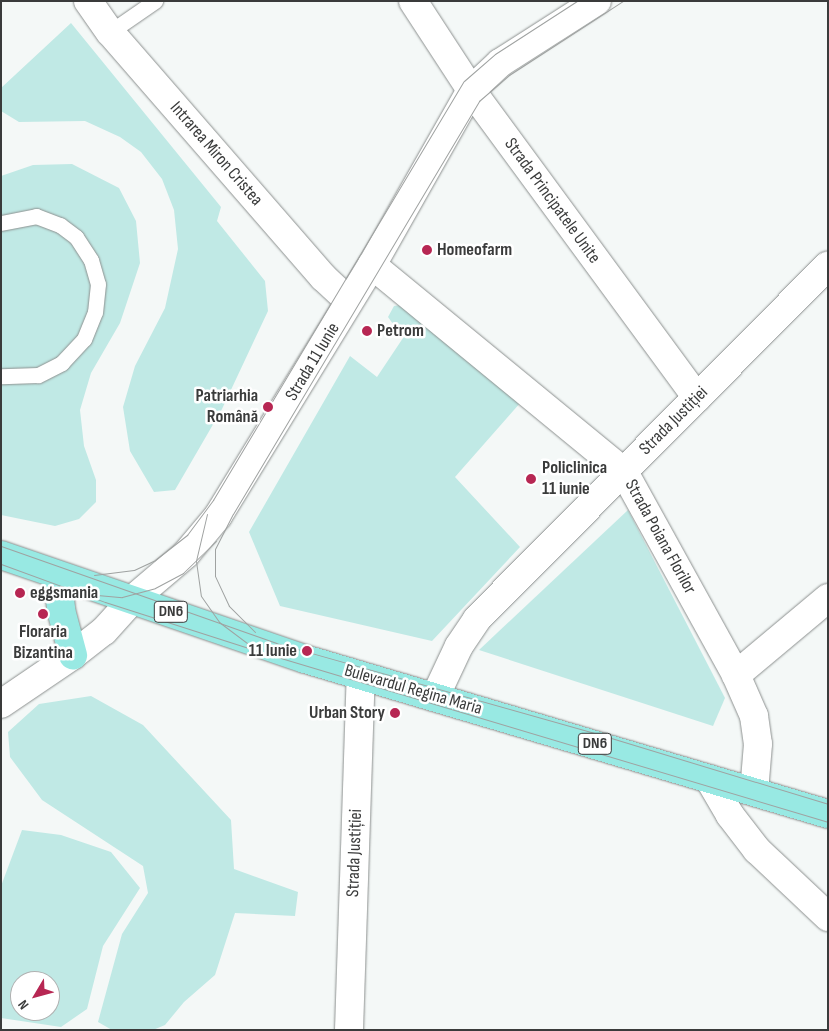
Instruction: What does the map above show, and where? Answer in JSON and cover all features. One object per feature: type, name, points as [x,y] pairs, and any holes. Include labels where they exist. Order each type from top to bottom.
[{"type":"main road","name":"Bulevardul Regina Maria","points":[[1,555],[361,676],[828,814]]},
{"type":"main road","points":[[57,575],[61,610],[73,655]]},
{"type":"street","name":"Intrarea Miron Cristea","points":[[88,1],[110,32],[323,277],[349,301]]},
{"type":"street","name":"Strada Principatele Unite","points":[[413,1],[471,90],[697,398]]},
{"type":"street","name":"Strada 11 Iunie","points":[[1,704],[73,655],[104,631],[132,600],[186,554],[218,516],[372,265],[471,90],[500,63],[597,1]]},
{"type":"street","name":"Strada Poiana Florilor","points":[[372,265],[624,472],[736,675],[754,716],[758,744],[754,792]]},
{"type":"street","name":"Strada Justiției","points":[[434,697],[458,646],[477,619],[828,266]]},
{"type":"street","points":[[736,675],[828,598]]},
{"type":"street","name":"Strada Justiției","points":[[349,1030],[361,676]]},
{"type":"street","points":[[709,779],[730,815],[758,850],[828,917]]},
{"type":"lane","points":[[110,32],[155,1]]},
{"type":"lane","points":[[1,223],[36,216],[60,225],[76,237],[92,260],[98,284],[94,312],[84,339],[62,363],[38,375],[1,376]]},
{"type":"shaded area","points":[[71,23],[221,207],[217,221],[265,281],[268,311],[222,409],[175,490],[154,492],[130,451],[123,407],[135,366],[165,308],[178,249],[174,210],[162,179],[141,152],[120,137],[85,121],[19,122],[1,111],[1,88]]},
{"type":"shaded area","points":[[72,164],[119,188],[136,221],[140,263],[120,323],[91,373],[80,410],[84,446],[96,480],[96,502],[79,519],[55,526],[1,515],[1,176],[33,165]]},
{"type":"shaded area","points":[[407,304],[521,402],[455,477],[520,547],[432,641],[280,606],[249,532],[350,356],[377,377],[403,338],[388,317],[394,306]]},
{"type":"shaded area","points":[[628,510],[725,698],[713,726],[479,650]]},
{"type":"shaded area","points":[[91,696],[143,725],[231,820],[234,869],[298,892],[295,916],[235,913],[215,975],[184,1002],[165,1025],[153,1030],[112,1030],[98,1022],[122,934],[148,893],[143,866],[42,800],[10,757],[8,732],[39,704]]},
{"type":"shaded area","points":[[22,830],[61,835],[111,852],[140,888],[103,946],[87,1009],[61,1027],[21,1021],[60,1021],[60,971],[10,971],[10,1019],[1,1018],[1,886]]},
{"type":"tram line","points":[[94,575],[134,570],[155,560],[187,535],[213,500],[464,81],[495,54],[577,1]]},
{"type":"tram line","points":[[255,632],[229,606],[215,576],[215,549],[233,514],[479,101],[509,75],[623,1]]},
{"type":"tram line","points":[[207,514],[196,561],[201,596],[219,622],[250,645]]},
{"type":"tram line","points":[[97,595],[122,597],[155,588],[183,573],[216,541]]},
{"type":"tram line","points":[[1,546],[276,643],[598,734],[828,804]]},
{"type":"tram line","points":[[1,564],[105,602],[264,653],[828,822]]},
{"type":"place","name":"Homeofarm","points":[[427,250]]},
{"type":"place","name":"Petrom","points":[[367,331]]},
{"type":"place","name":"Patriarhia Română","points":[[268,407]]},
{"type":"place","name":"Policlinica 11 iunie","points":[[531,479]]},
{"type":"place","name":"eggsmania","points":[[20,593]]},
{"type":"place","name":"Floraria Bizantina","points":[[43,614]]},
{"type":"place","name":"11 Iunie","points":[[307,651]]},
{"type":"place","name":"Urban Story","points":[[395,713]]}]
